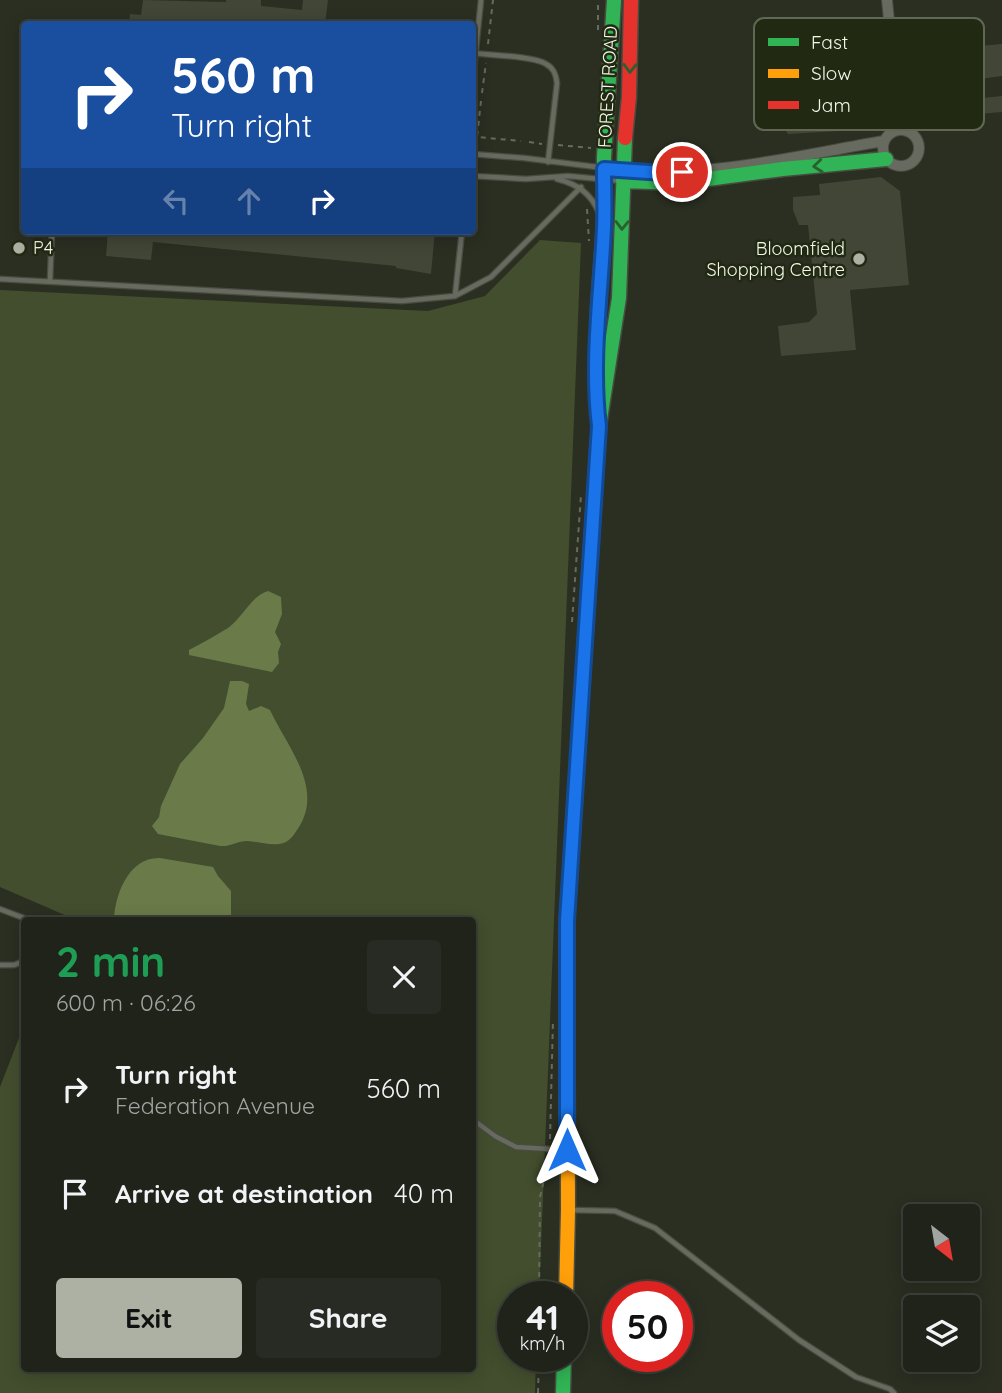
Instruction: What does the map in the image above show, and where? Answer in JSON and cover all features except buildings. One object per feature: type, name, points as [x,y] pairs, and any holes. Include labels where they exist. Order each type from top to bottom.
[{"type":"main road","name":"FOREST ROAD","points":[[599,426],[596,406],[598,320],[604,228],[600,172],[614,0]]},
{"type":"main road","name":"FOREST ROAD","points":[[566,1281],[567,921],[599,426],[619,298],[631,0]]},
{"type":"main road","points":[[623,176],[642,184],[686,184],[886,159]]},
{"type":"main road","points":[[563,1393],[564,1372]]},
{"type":"street","points":[[887,0],[889,18]]},
{"type":"street","points":[[900,130],[908,131],[916,136],[920,145],[919,154],[912,164],[902,167],[893,165],[886,159],[884,141],[890,134],[900,130]]},
{"type":"street","points":[[623,176],[721,167],[884,141]]},
{"type":"lane","points":[[476,38],[481,0]]},
{"type":"lane","points":[[476,53],[538,61],[549,65],[554,71],[556,83],[548,162]]},
{"type":"lane","points":[[476,154],[524,158],[623,176]]},
{"type":"lane","points":[[476,176],[526,179],[600,172],[623,176]]},
{"type":"lane","points":[[552,178],[581,187],[595,204],[604,228]]},
{"type":"lane","points":[[0,279],[402,301],[455,296],[491,277],[581,187]]},
{"type":"lane","points":[[50,281],[52,235]]},
{"type":"lane","points":[[455,296],[462,235]]},
{"type":"lane","points":[[0,909],[21,917]]},
{"type":"lane","points":[[0,965],[21,962]]},
{"type":"lane","points":[[476,1122],[516,1147],[567,1150]]},
{"type":"lane","points":[[568,1210],[615,1211],[654,1228],[799,1340],[856,1377],[890,1389],[894,1393]]},
{"type":"path","points":[[487,49],[493,0]]},
{"type":"path","points":[[598,0],[598,30]]},
{"type":"path","points":[[482,93],[486,62]]},
{"type":"path","points":[[481,101],[477,137],[521,141]]},
{"type":"path","points":[[529,142],[543,144]]},
{"type":"path","points":[[556,145],[588,149],[596,147],[600,172]]},
{"type":"path","points":[[587,193],[581,200],[587,204],[589,244]]},
{"type":"path","points":[[572,626],[581,494]]},
{"type":"path","points":[[539,1281],[540,1197],[548,1168],[554,1015]]},
{"type":"path","points":[[538,1393],[539,1372]]},
{"type":"shaded area","points":[[540,240],[581,243],[540,1281],[497,1281],[497,1372],[536,1372],[535,1393],[0,1393],[0,1087],[21,1033],[21,1372],[476,1372],[476,917],[67,917],[0,887],[0,290],[428,311],[485,296]]},
{"type":"shaded area","points":[[268,591],[281,597],[282,614],[275,632],[281,644],[278,652],[279,663],[272,672],[189,655],[189,650],[228,628],[257,597]]},
{"type":"shaded area","points":[[230,681],[249,684],[246,704],[249,711],[261,706],[270,710],[293,752],[305,782],[306,812],[299,827],[289,840],[283,843],[247,841],[220,846],[158,834],[152,826],[159,817],[161,806],[180,764],[224,708]]},
{"type":"shaded area","points":[[160,858],[213,867],[231,891],[231,917],[114,917],[117,899],[126,879],[132,870],[149,859]]},
{"type":"traffic: fast","points":[[597,393],[598,307],[604,228],[604,157],[614,0]]},
{"type":"traffic: fast","points":[[576,783],[599,426],[619,298],[625,138]]},
{"type":"traffic: fast","points":[[623,181],[678,183],[886,159]]},
{"type":"traffic: fast","points":[[563,1393],[564,1372]]},
{"type":"traffic: slow","points":[[566,1281],[567,921],[576,783]]},
{"type":"traffic: jam","points":[[625,138],[629,97],[631,0]]},
{"type":"place","name":"P4","points":[[19,248]]},
{"type":"place","name":"Bloomfield Shopping Centre","points":[[859,259]]},
{"type":"route","points":[[567,1150],[567,921],[599,426],[596,406],[604,169],[682,172]]}]
